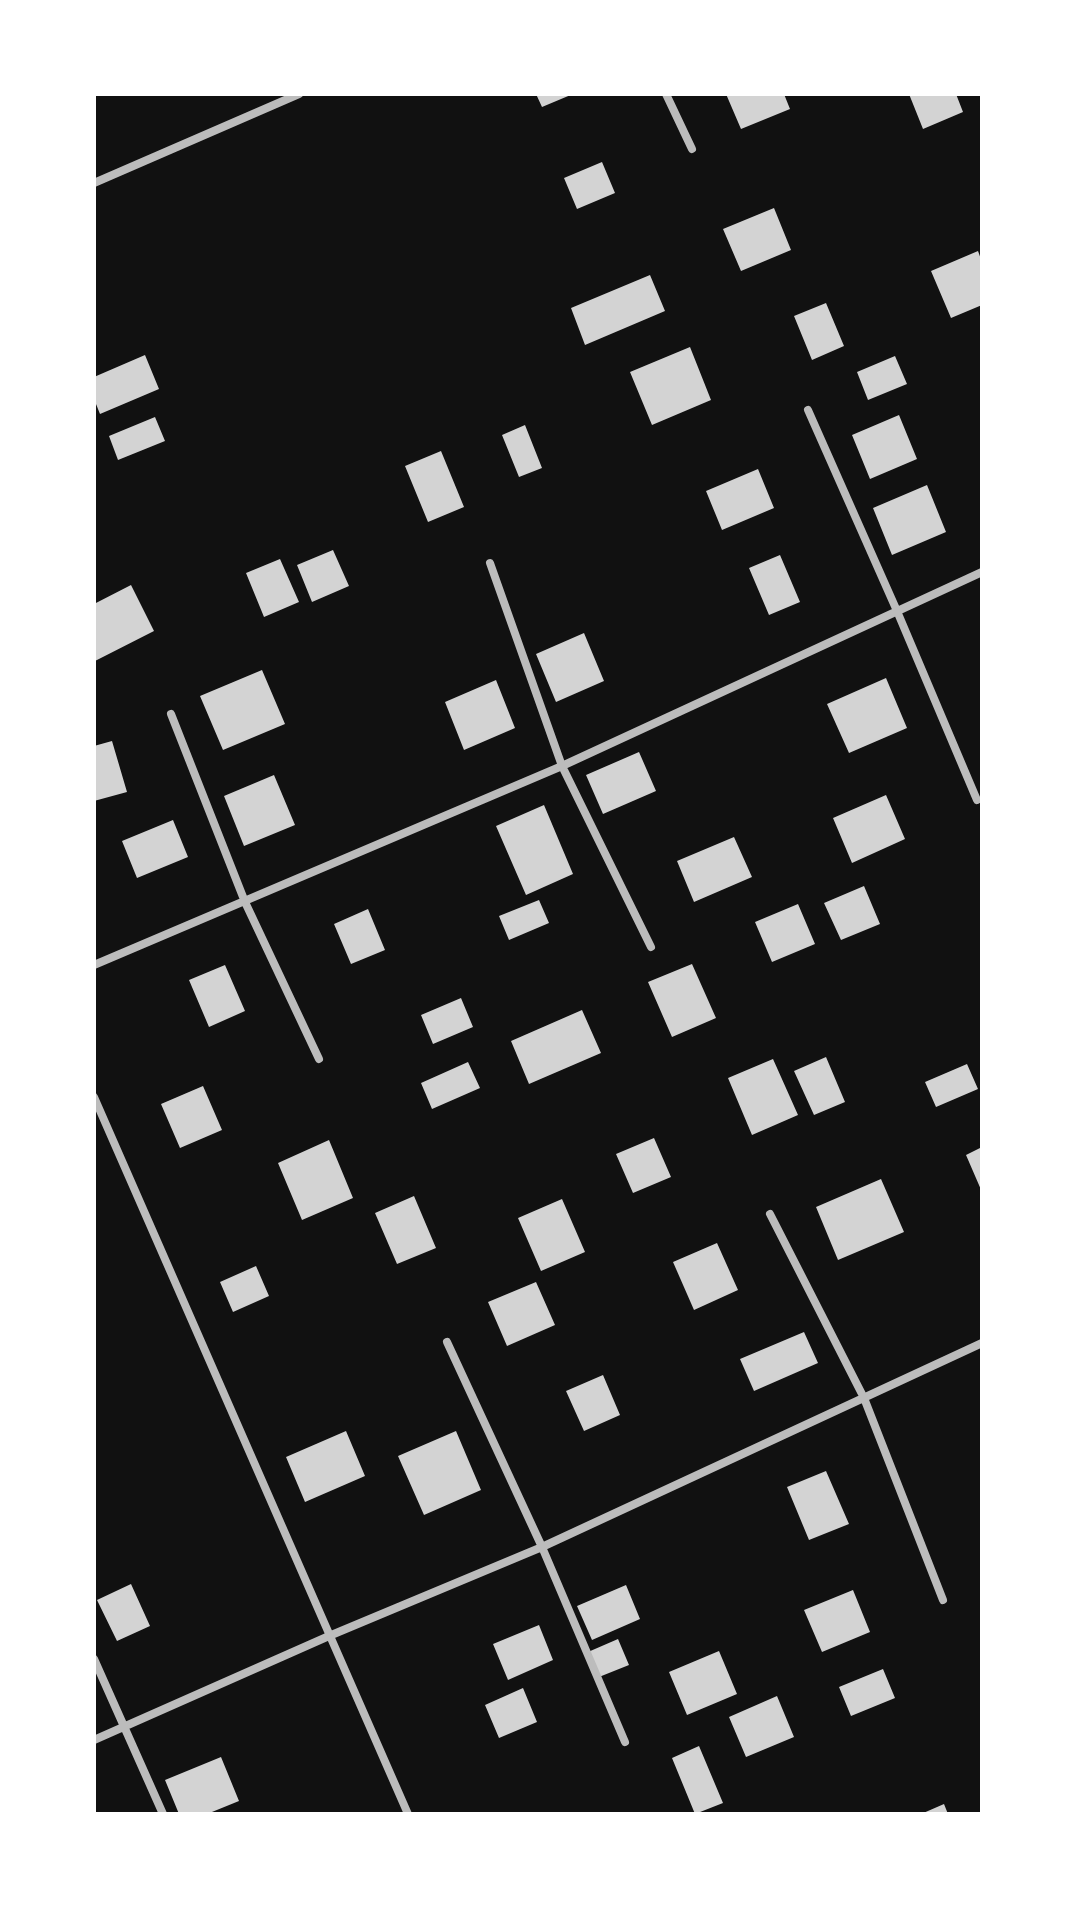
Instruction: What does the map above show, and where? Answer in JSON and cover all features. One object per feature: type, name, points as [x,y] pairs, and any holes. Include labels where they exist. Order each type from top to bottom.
[{"type":"street","points":[[94,183],[299,94]]},
{"type":"street","points":[[666,94],[692,149]]},
{"type":"street","points":[[808,410],[977,800]]},
{"type":"street","points":[[490,563],[562,766],[651,947]]},
{"type":"street","points":[[94,965],[562,766],[982,572]]},
{"type":"street","points":[[171,714],[245,902],[319,1059]]},
{"type":"street","points":[[94,1097],[408,1814]]},
{"type":"street","points":[[770,1214],[864,1398],[943,1600]]},
{"type":"street","points":[[447,1342],[542,1547],[625,1742]]},
{"type":"street","points":[[94,1740],[329,1636],[542,1547],[982,1343]]},
{"type":"street","points":[[94,1659],[163,1814]]},
{"type":"building","points":[[536,94],[573,94],[542,107]]},
{"type":"building","points":[[726,94],[784,94],[790,109],[741,129]]},
{"type":"building","points":[[909,94],[956,94],[963,112],[923,129]]},
{"type":"building","points":[[602,162],[615,193],[577,209],[564,178]]},
{"type":"building","points":[[774,208],[791,250],[741,271],[723,229]]},
{"type":"building","points":[[978,251],[982,262],[982,305],[951,318],[931,271]]},
{"type":"building","points":[[650,275],[665,311],[585,345],[571,308]]},
{"type":"building","points":[[826,303],[844,346],[812,360],[794,316]]},
{"type":"building","points":[[690,347],[711,400],[652,425],[630,372]]},
{"type":"building","points":[[145,355],[159,389],[100,414],[94,399],[94,377]]},
{"type":"building","points":[[895,356],[907,384],[868,400],[857,372]]},
{"type":"building","points":[[899,415],[917,459],[870,479],[852,435]]},
{"type":"building","points":[[155,417],[165,441],[118,460],[109,436]]},
{"type":"building","points":[[525,425],[542,468],[519,477],[502,435]]},
{"type":"building","points":[[441,451],[464,507],[428,522],[405,466]]},
{"type":"building","points":[[758,469],[774,508],[722,530],[706,491]]},
{"type":"building","points":[[927,485],[946,532],[892,555],[873,508]]},
{"type":"building","points":[[333,550],[349,586],[312,602],[297,565]]},
{"type":"building","points":[[780,555],[800,602],[769,615],[749,568]]},
{"type":"building","points":[[280,559],[299,602],[264,617],[246,573]]},
{"type":"building","points":[[131,585],[154,631],[95,661],[94,604]]},
{"type":"building","points":[[584,633],[604,681],[556,702],[536,654]]},
{"type":"building","points":[[262,670],[285,724],[223,750],[200,696]]},
{"type":"building","points":[[886,678],[907,728],[849,753],[827,704]]},
{"type":"building","points":[[496,680],[515,728],[464,750],[445,702]]},
{"type":"building","points":[[112,741],[127,792],[94,801],[94,746]]},
{"type":"building","points":[[639,752],[656,791],[603,814],[586,775]]},
{"type":"building","points":[[274,775],[295,825],[244,846],[224,796]]},
{"type":"building","points":[[886,795],[905,839],[852,863],[833,818]]},
{"type":"building","points":[[544,805],[573,874],[526,895],[496,826]]},
{"type":"building","points":[[173,820],[188,857],[137,878],[122,841]]},
{"type":"building","points":[[734,837],[752,877],[694,902],[677,861]]},
{"type":"building","points":[[864,886],[880,924],[841,940],[824,903]]},
{"type":"building","points":[[539,900],[549,923],[509,940],[499,916]]},
{"type":"building","points":[[798,904],[815,944],[772,962],[755,922]]},
{"type":"building","points":[[368,909],[385,950],[351,964],[334,924]]},
{"type":"building","points":[[692,964],[716,1018],[672,1037],[648,982]]},
{"type":"building","points":[[225,965],[245,1011],[209,1027],[189,980]]},
{"type":"building","points":[[461,998],[473,1027],[433,1044],[421,1015]]},
{"type":"building","points":[[582,1010],[601,1053],[529,1084],[511,1041]]},
{"type":"building","points":[[826,1057],[845,1102],[814,1115],[794,1071]]},
{"type":"building","points":[[773,1059],[798,1115],[752,1135],[728,1078]]},
{"type":"building","points":[[468,1062],[480,1088],[432,1109],[421,1083]]},
{"type":"building","points":[[967,1064],[978,1089],[936,1107],[925,1082]]},
{"type":"building","points":[[203,1086],[222,1130],[180,1148],[161,1104]]},
{"type":"building","points":[[654,1138],[671,1177],[633,1193],[616,1154]]},
{"type":"building","points":[[329,1140],[353,1198],[302,1220],[278,1163]]},
{"type":"building","points":[[982,1147],[982,1192],[966,1155]]},
{"type":"building","points":[[881,1179],[904,1232],[838,1260],[816,1207]]},
{"type":"building","points":[[414,1196],[436,1248],[397,1264],[375,1213]]},
{"type":"building","points":[[562,1199],[585,1252],[541,1271],[518,1218]]},
{"type":"building","points":[[717,1243],[738,1290],[694,1310],[673,1262]]},
{"type":"building","points":[[256,1266],[269,1296],[233,1312],[220,1282]]},
{"type":"building","points":[[536,1282],[555,1325],[507,1346],[488,1302]]},
{"type":"building","points":[[804,1332],[818,1363],[754,1391],[740,1359]]},
{"type":"building","points":[[603,1375],[620,1415],[584,1431],[566,1391]]},
{"type":"building","points":[[346,1431],[365,1476],[305,1502],[286,1457]]},
{"type":"building","points":[[456,1431],[481,1490],[424,1515],[398,1456]]},
{"type":"building","points":[[826,1471],[849,1524],[809,1540],[787,1487]]},
{"type":"building","points":[[131,1584],[150,1626],[117,1641],[97,1600]]},
{"type":"building","points":[[626,1585],[640,1619],[592,1640],[577,1606]]},
{"type":"building","points":[[853,1590],[870,1632],[822,1652],[804,1610]]},
{"type":"building","points":[[539,1625],[553,1660],[508,1680],[493,1644]]},
{"type":"building","points":[[618,1639],[629,1665],[599,1677],[588,1652]]},
{"type":"building","points":[[719,1651],[737,1694],[687,1715],[669,1672]]},
{"type":"building","points":[[883,1669],[895,1698],[851,1716],[839,1687]]},
{"type":"building","points":[[523,1688],[537,1722],[499,1738],[485,1705]]},
{"type":"building","points":[[777,1696],[794,1737],[746,1757],[729,1717]]},
{"type":"building","points":[[699,1746],[723,1803],[695,1814],[672,1758]]},
{"type":"building","points":[[221,1757],[239,1801],[207,1814],[179,1814],[165,1780]]},
{"type":"building","points":[[944,1804],[948,1814],[921,1814]]}]
